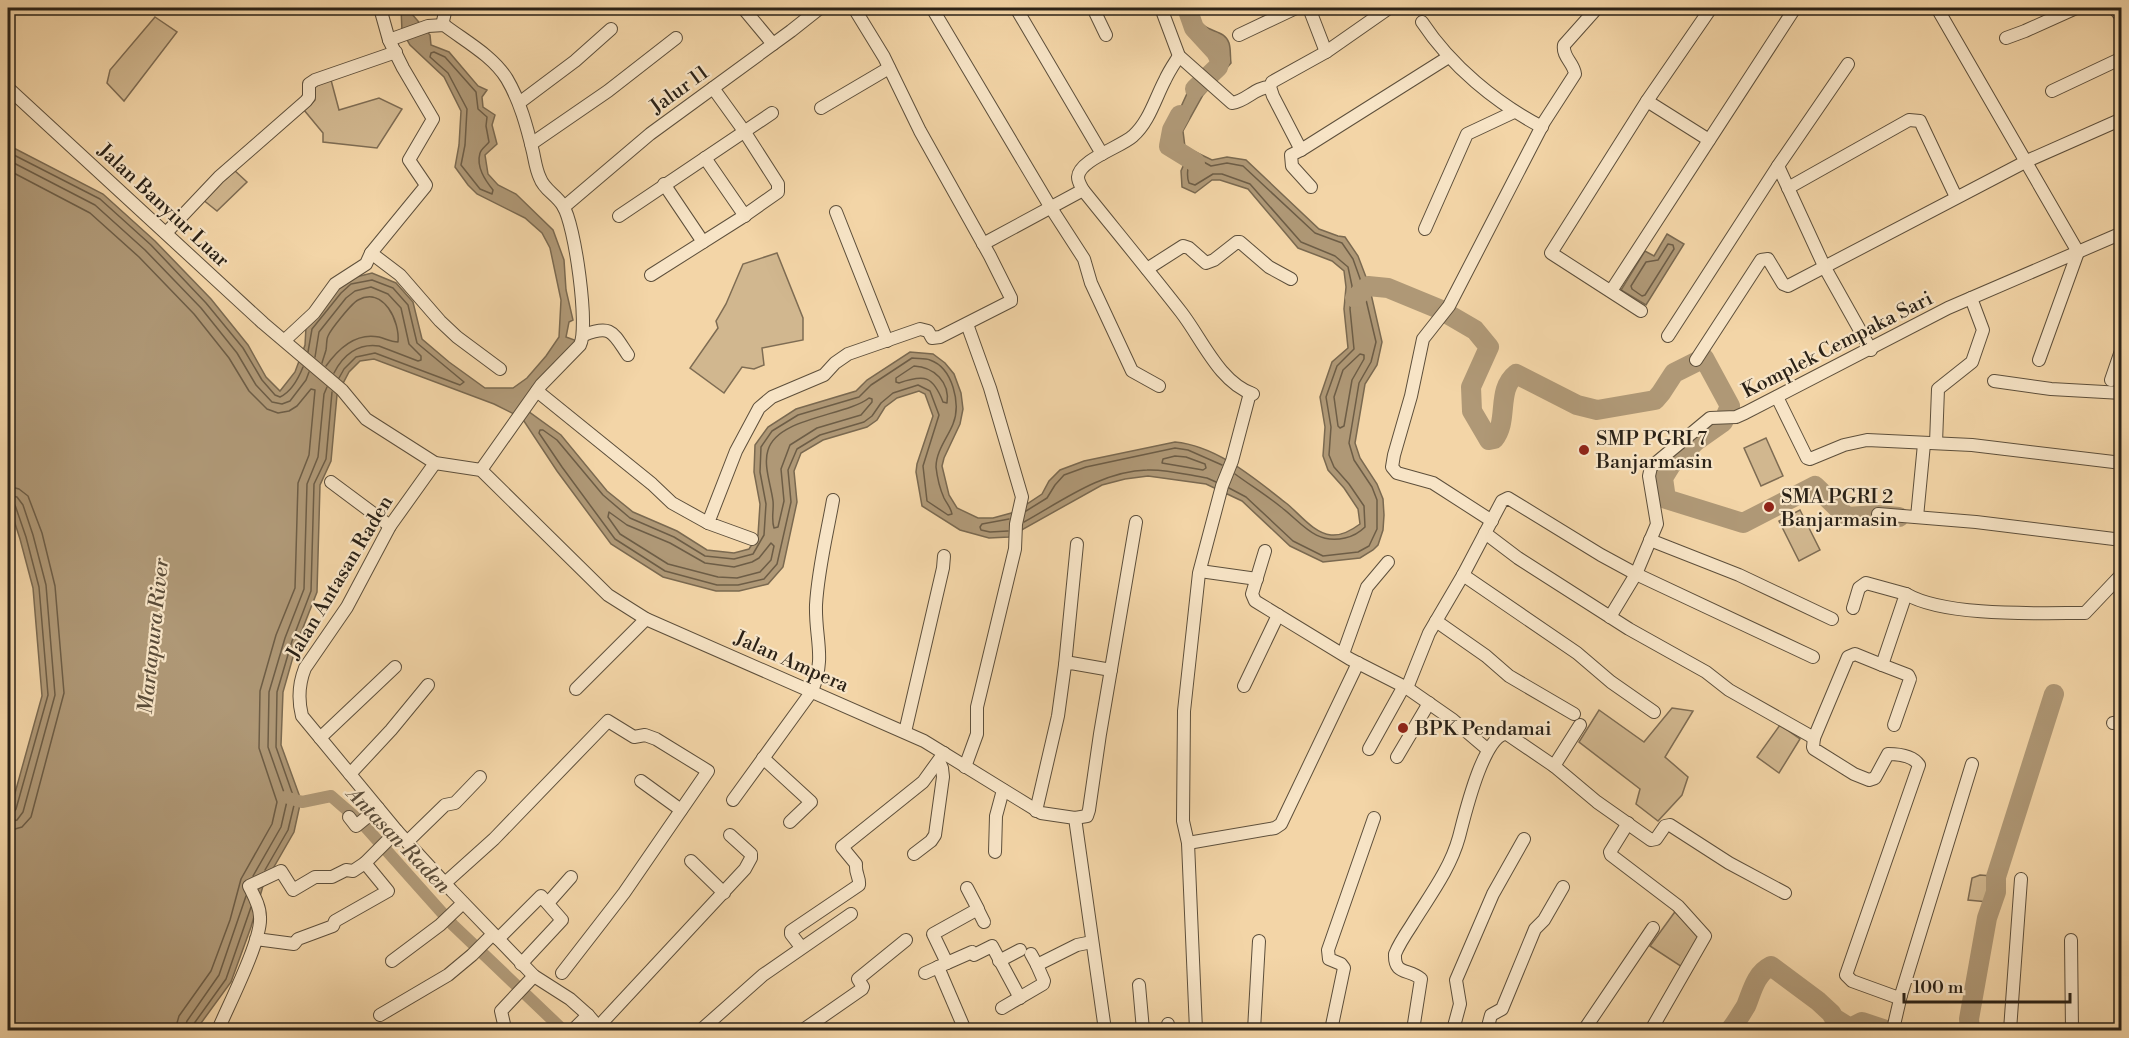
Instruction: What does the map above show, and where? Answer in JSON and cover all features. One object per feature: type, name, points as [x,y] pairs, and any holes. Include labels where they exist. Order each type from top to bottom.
[{"type":"street","points":[[290,344],[335,284],[366,264],[371,253],[426,186],[409,160],[434,119],[403,68],[380,8]]},
{"type":"street","points":[[444,25],[446,8]]},
{"type":"street","points":[[743,8],[774,44]]},
{"type":"street","name":"Jalur 11","points":[[564,207],[650,134],[820,8]]},
{"type":"street","points":[[708,523],[736,451],[759,408],[772,397],[824,375],[848,354],[920,329],[925,329],[935,339],[1011,302],[983,244],[920,131],[889,68],[854,8]]},
{"type":"street","points":[[932,8],[1051,208],[1084,259],[1091,283],[1132,372],[1159,386]]},
{"type":"street","points":[[1016,8],[1102,154]]},
{"type":"street","points":[[1093,8],[1106,35]]},
{"type":"street","points":[[1161,8],[1179,56],[1232,103],[1257,89],[1270,87]]},
{"type":"street","points":[[1239,35],[1296,8]]},
{"type":"street","points":[[1310,8],[1326,52]]},
{"type":"street","points":[[1301,150],[1273,96],[1270,87],[1274,80],[1326,52],[1389,8]]},
{"type":"street","points":[[1492,521],[1433,483],[1396,473],[1392,467],[1394,455],[1411,396],[1423,339],[1449,306],[1542,126],[1575,74],[1575,69],[1565,55],[1564,45],[1597,8]]},
{"type":"street","points":[[1641,311],[1551,253],[1647,101],[1710,8]]},
{"type":"street","points":[[1611,291],[1795,8]]},
{"type":"street","points":[[1936,8],[2078,252],[2039,360]]},
{"type":"street","points":[[2006,38],[2076,8]]},
{"type":"street","points":[[2114,8],[2121,18]]},
{"type":"street","points":[[1422,22],[1435,42],[1474,79],[1514,112],[1542,126]]},
{"type":"street","points":[[390,39],[428,26],[444,25],[497,66],[507,78],[519,103],[540,180],[564,207],[578,269],[584,335],[580,345],[556,367],[481,470],[435,463]]},
{"type":"street","points":[[519,103],[575,61],[611,29]]},
{"type":"street","points":[[531,144],[608,91],[676,38]]},
{"type":"street","points":[[166,233],[219,177],[306,101],[309,97],[309,84],[396,52]]},
{"type":"street","points":[[1179,56],[1142,126],[1126,142],[1102,154],[1081,169],[1078,180],[1083,190],[1196,331],[1217,363],[1237,386],[1251,394],[1232,461],[1222,486],[1200,571],[1184,711],[1183,821],[1188,843],[1196,1030]]},
{"type":"street","points":[[1311,187],[1292,166],[1291,155],[1447,58]]},
{"type":"street","points":[[2052,90],[2121,58]]},
{"type":"street","points":[[1668,336],[1778,166],[1848,64]]},
{"type":"street","points":[[820,108],[889,68]]},
{"type":"street","name":"Jalan Banyiur Luar","points":[[8,88],[263,323],[342,390],[366,418],[435,463]]},
{"type":"street","points":[[651,275],[776,195],[777,184],[746,133],[713,88]]},
{"type":"street","points":[[1647,101],[1709,140]]},
{"type":"street","points":[[1425,229],[1467,134],[1514,112]]},
{"type":"street","points":[[619,216],[664,184],[746,133],[772,113]]},
{"type":"street","points":[[1788,188],[1909,120],[1915,119],[1920,121],[1956,197]]},
{"type":"street","points":[[1696,360],[1761,260],[1768,259],[1783,284],[1788,286],[2027,161],[2121,119]]},
{"type":"street","points":[[705,158],[744,216]]},
{"type":"street","points":[[1778,166],[1825,268],[1870,350]]},
{"type":"street","points":[[664,184],[703,242]]},
{"type":"street","points":[[983,244],[1083,190]]},
{"type":"street","points":[[836,212],[886,341]]},
{"type":"street","name":"Komplek Cempaka Sari","points":[[1610,617],[1636,574],[1657,524],[1649,476],[1651,467],[1713,417],[1736,417],[1971,298],[2120,235]]},
{"type":"street","points":[[1147,269],[1183,246],[1189,248],[1206,263],[1240,242],[1269,267],[1291,279]]},
{"type":"street","points":[[371,253],[400,276],[457,337],[501,369]]},
{"type":"street","points":[[1917,517],[1938,389],[1972,362],[1983,330],[1971,298]]},
{"type":"street","points":[[965,767],[977,734],[977,707],[1015,549],[1016,524],[1022,497],[990,388],[967,324]]},
{"type":"street","points":[[584,335],[600,329],[607,330],[616,337],[628,355]]},
{"type":"street","points":[[2110,380],[2121,348]]},
{"type":"street","points":[[1994,381],[2121,393]]},
{"type":"street","points":[[534,395],[652,484],[672,503],[708,523],[752,539]]},
{"type":"street","points":[[1777,397],[1807,458],[1810,459],[1867,440],[1972,445],[2121,463]]},
{"type":"street","name":"Jalan Antasan Raden","points":[[435,463],[390,526],[347,607],[305,668],[301,677],[299,695],[302,716],[396,832],[462,904],[533,977],[552,985],[600,1029]]},
{"type":"street","name":"Jalan Ampera","points":[[481,470],[608,595],[646,619],[905,732],[942,757],[965,767],[1036,811],[1075,818]]},
{"type":"street","points":[[331,482],[390,526]]},
{"type":"street","points":[[1369,749],[1406,687],[1429,633],[1502,501],[1508,498],[1636,574],[1813,657]]},
{"type":"street","points":[[733,800],[812,691],[819,675],[821,662],[816,604],[833,500]]},
{"type":"street","points":[[1878,514],[2050,530],[2121,540]]},
{"type":"street","points":[[1105,1030],[1075,818],[1087,816],[1089,810],[1136,522]]},
{"type":"street","points":[[1485,533],[1518,558],[1610,617],[1706,672],[1729,690],[1814,738]]},
{"type":"street","points":[[1650,540],[1738,575],[1832,619]]},
{"type":"street","points":[[1036,811],[1058,716],[1077,544]]},
{"type":"street","points":[[1265,551],[1252,598],[1358,663],[1406,687],[1487,749]]},
{"type":"street","points":[[905,732],[936,601],[944,556]]},
{"type":"street","points":[[1343,654],[1367,587],[1388,562]]},
{"type":"street","points":[[1200,571],[1257,579]]},
{"type":"street","points":[[1463,574],[1577,653],[1611,682],[1654,712]]},
{"type":"street","points":[[1853,608],[1859,588],[1866,583],[1906,594],[1916,600],[1969,609],[2003,613],[2085,613],[2121,576]]},
{"type":"street","points":[[1882,665],[1906,594]]},
{"type":"street","points":[[1244,686],[1278,615]]},
{"type":"street","points":[[576,689],[646,619]]},
{"type":"street","points":[[1436,621],[1472,645],[1509,676],[1576,720],[1554,766]]},
{"type":"street","points":[[1894,725],[1910,679],[1908,675],[1855,654],[1848,657],[1814,738],[1814,749],[1854,774],[1869,780],[1875,778],[1888,754],[1907,757],[1919,765],[1846,975],[1852,981],[1896,996],[1901,995]]},
{"type":"street","points":[[1065,665],[1071,663],[1111,670]]},
{"type":"street","points":[[1188,843],[1275,828],[1281,824],[1358,663]]},
{"type":"street","points":[[320,738],[395,667]]},
{"type":"street","points":[[350,774],[391,730],[428,685]]},
{"type":"street","points":[[1397,757],[1429,703]]},
{"type":"street","points":[[444,883],[494,839],[608,721],[634,737],[645,735],[656,739],[708,771],[624,893],[562,973]]},
{"type":"street","points":[[1413,1030],[1421,980],[1417,975],[1398,969],[1395,954],[1454,856],[1467,803],[1487,749],[1499,735],[1507,734],[1554,766],[1597,802],[1651,840],[1656,839],[1665,826],[1670,825],[1729,863],[1785,893]]},
{"type":"street","points":[[914,854],[931,841],[934,835],[943,777],[942,757]]},
{"type":"street","points":[[801,947],[791,931],[859,883],[855,872],[856,864],[842,847],[923,782],[942,757]]},
{"type":"street","points":[[763,758],[811,801],[790,822]]},
{"type":"street","points":[[1896,1030],[1894,1025],[1901,995],[1972,764]]},
{"type":"street","points":[[407,842],[445,805],[455,803],[480,777]]},
{"type":"street","points":[[641,781],[681,810]]},
{"type":"street","points":[[995,852],[996,816],[1004,790]]},
{"type":"street","points":[[353,821],[377,809]]},
{"type":"street","points":[[1331,1030],[1344,968],[1341,964],[1329,960],[1328,950],[1374,819]]},
{"type":"street","points":[[1628,823],[1610,852],[1611,855],[1678,906],[1705,936],[1705,940],[1692,957],[1651,1030]]},
{"type":"street","points":[[218,1030],[256,939],[261,918],[256,899],[249,886],[281,871],[292,890],[315,877],[332,877],[344,870],[353,871],[367,861],[396,832]]},
{"type":"street","points":[[600,1029],[746,869],[752,858],[750,853],[730,835]]},
{"type":"street","points":[[1453,1030],[1460,1004],[1456,980],[1493,894],[1524,839]]},
{"type":"street","points":[[256,939],[294,944],[298,939],[333,926],[336,921],[388,891],[367,861]]},
{"type":"street","points":[[691,861],[724,893]]},
{"type":"street","points":[[548,903],[571,877]]},
{"type":"street","points":[[2010,1030],[2021,879]]},
{"type":"street","points":[[1487,1030],[1491,1015],[1502,1009],[1535,928],[1545,920],[1563,887]]},
{"type":"street","points":[[968,888],[984,922]]},
{"type":"street","points":[[380,1015],[448,975],[541,896],[562,920],[521,964]]},
{"type":"street","points":[[392,961],[440,925],[462,904]]},
{"type":"street","points":[[965,1030],[933,934],[978,910]]},
{"type":"street","points":[[701,1030],[747,988],[801,947],[851,914]]},
{"type":"street","points":[[1584,1030],[1653,928]]},
{"type":"street","points":[[803,1030],[862,989],[863,986],[858,978],[906,940]]},
{"type":"street","points":[[1254,1030],[1259,940]]},
{"type":"street","points":[[2071,940],[2072,1030]]},
{"type":"street","points":[[999,961],[1092,942]]},
{"type":"street","points":[[925,973],[972,952],[974,955],[992,946],[1020,998]]},
{"type":"street","points":[[1002,1008],[1044,983],[1029,956]]},
{"type":"street","points":[[501,1030],[504,1024],[501,1011],[533,977]]},
{"type":"street","points":[[1139,984],[1143,1030]]},
{"type":"street","points":[[573,1030],[587,1016]]},
{"type":"shaded area","points":[[155,17],[177,32],[124,101],[107,83],[110,70]]},
{"type":"shaded area","points":[[331,80],[339,110],[379,98],[402,109],[377,148],[323,142],[323,133],[304,110],[315,100],[313,87]]},
{"type":"shaded area","points":[[234,170],[247,182],[217,211],[202,199]]},
{"type":"shaded area","points":[[777,253],[803,318],[803,340],[762,348],[764,365],[754,369],[742,367],[724,393],[690,368],[718,328],[716,321],[743,264]]},
{"type":"shaded area","points":[[1766,438],[1783,476],[1761,486],[1744,448]]},
{"type":"shaded area","points":[[1800,510],[1820,550],[1799,561],[1779,521]]},
{"type":"shaded area","points":[[1672,708],[1693,711],[1665,757],[1688,777],[1682,795],[1658,821],[1636,804],[1640,789],[1579,742],[1599,710],[1644,742]]},
{"type":"shaded area","points":[[1780,725],[1800,739],[1779,773],[1757,757]]},
{"type":"shaded area","points":[[1980,875],[1992,876],[1988,902],[1968,900],[1972,878]]},
{"type":"shaded area","points":[[1677,909],[1703,936],[1682,967],[1650,946]]},
{"type":"water","name":"Martapura River","points":[[401,8],[411,8],[411,13],[430,35],[431,45],[449,52],[478,86],[487,90],[482,97],[483,107],[495,115],[492,125],[497,144],[485,155],[488,174],[498,185],[516,194],[553,230],[564,260],[566,290],[573,320],[569,322],[566,337],[580,342],[528,411],[561,435],[607,491],[633,512],[677,531],[707,550],[734,553],[749,549],[758,535],[760,504],[754,472],[755,445],[768,427],[796,409],[856,391],[867,380],[910,352],[933,354],[954,374],[961,393],[963,409],[960,424],[942,466],[949,495],[957,508],[978,518],[993,518],[1015,512],[1042,494],[1049,481],[1060,470],[1084,461],[1175,442],[1191,445],[1220,456],[1261,483],[1318,531],[1331,535],[1342,534],[1360,524],[1358,509],[1328,470],[1323,456],[1325,427],[1320,397],[1332,362],[1348,348],[1344,309],[1346,287],[1344,271],[1332,261],[1298,248],[1248,189],[1220,180],[1212,180],[1195,193],[1182,187],[1181,171],[1184,164],[1170,146],[1170,131],[1195,76],[1201,71],[1216,71],[1221,65],[1219,58],[1186,26],[1181,8],[1201,8],[1197,14],[1203,25],[1223,35],[1230,45],[1231,63],[1203,95],[1183,131],[1185,147],[1212,160],[1227,157],[1246,160],[1319,229],[1345,237],[1358,256],[1369,285],[1382,342],[1377,365],[1365,384],[1355,443],[1360,458],[1377,484],[1383,499],[1383,530],[1378,545],[1360,558],[1323,562],[1290,546],[1242,501],[1206,484],[1148,476],[1102,485],[1009,537],[989,538],[960,530],[922,506],[916,472],[933,416],[925,394],[919,391],[897,398],[885,407],[877,420],[867,427],[823,440],[801,453],[794,471],[797,502],[783,567],[768,584],[739,591],[716,591],[663,577],[611,544],[557,471],[522,418],[494,404],[374,359],[360,361],[349,372],[337,395],[331,461],[320,485],[317,592],[297,643],[283,692],[281,745],[301,800],[294,832],[263,886],[231,982],[196,1030],[8,1030],[8,818],[42,696],[33,588],[8,502],[8,145],[103,194],[155,241],[211,299],[248,345],[266,377],[280,391],[295,372],[305,345],[306,327],[336,289],[348,279],[372,273],[396,283],[413,302],[422,339],[449,362],[485,388],[513,388],[527,378],[559,337],[561,300],[550,248],[542,233],[525,218],[477,194],[455,167],[461,111],[444,77],[410,45],[402,31]]},
{"type":"water","points":[[1667,234],[1684,244],[1646,305],[1621,290],[1645,251],[1654,256]]},
{"type":"waterway","points":[[1187,8],[1194,28],[1216,52],[1220,60],[1218,67],[1195,89]]},
{"type":"waterway","points":[[1180,115],[1172,130],[1169,146],[1195,162]]},
{"type":"waterway","points":[[1355,298],[1368,286],[1388,288],[1439,309],[1475,330],[1489,347],[1471,387],[1472,411],[1489,440],[1494,439],[1498,432],[1506,388],[1516,374],[1577,405],[1597,410],[1655,400],[1674,373],[1704,358],[1730,406],[1723,422],[1696,441],[1671,465],[1663,478],[1666,499],[1743,523],[1815,486],[1847,517],[1877,515],[1899,517]]},
{"type":"waterway","points":[[1970,1030],[1969,1019],[1987,918],[1996,892],[1996,877],[2054,694]]},
{"type":"waterway","name":"Antasan Raden","points":[[285,797],[302,802],[331,796],[362,823],[453,925],[563,1030]]},
{"type":"waterway","points":[[1730,1030],[1746,1006],[1758,978],[1771,966],[1818,1001],[1834,1018],[1850,1028],[1862,1022],[1886,1030]]},
{"type":"place","name":"SMP PGRI 7 Banjarmasin","points":[[1584,450]]},
{"type":"place","name":"SMA PGRI 2 Banjarmasin","points":[[1769,507]]},
{"type":"place","name":"BPK Pendamai","points":[[1403,728]]}]
